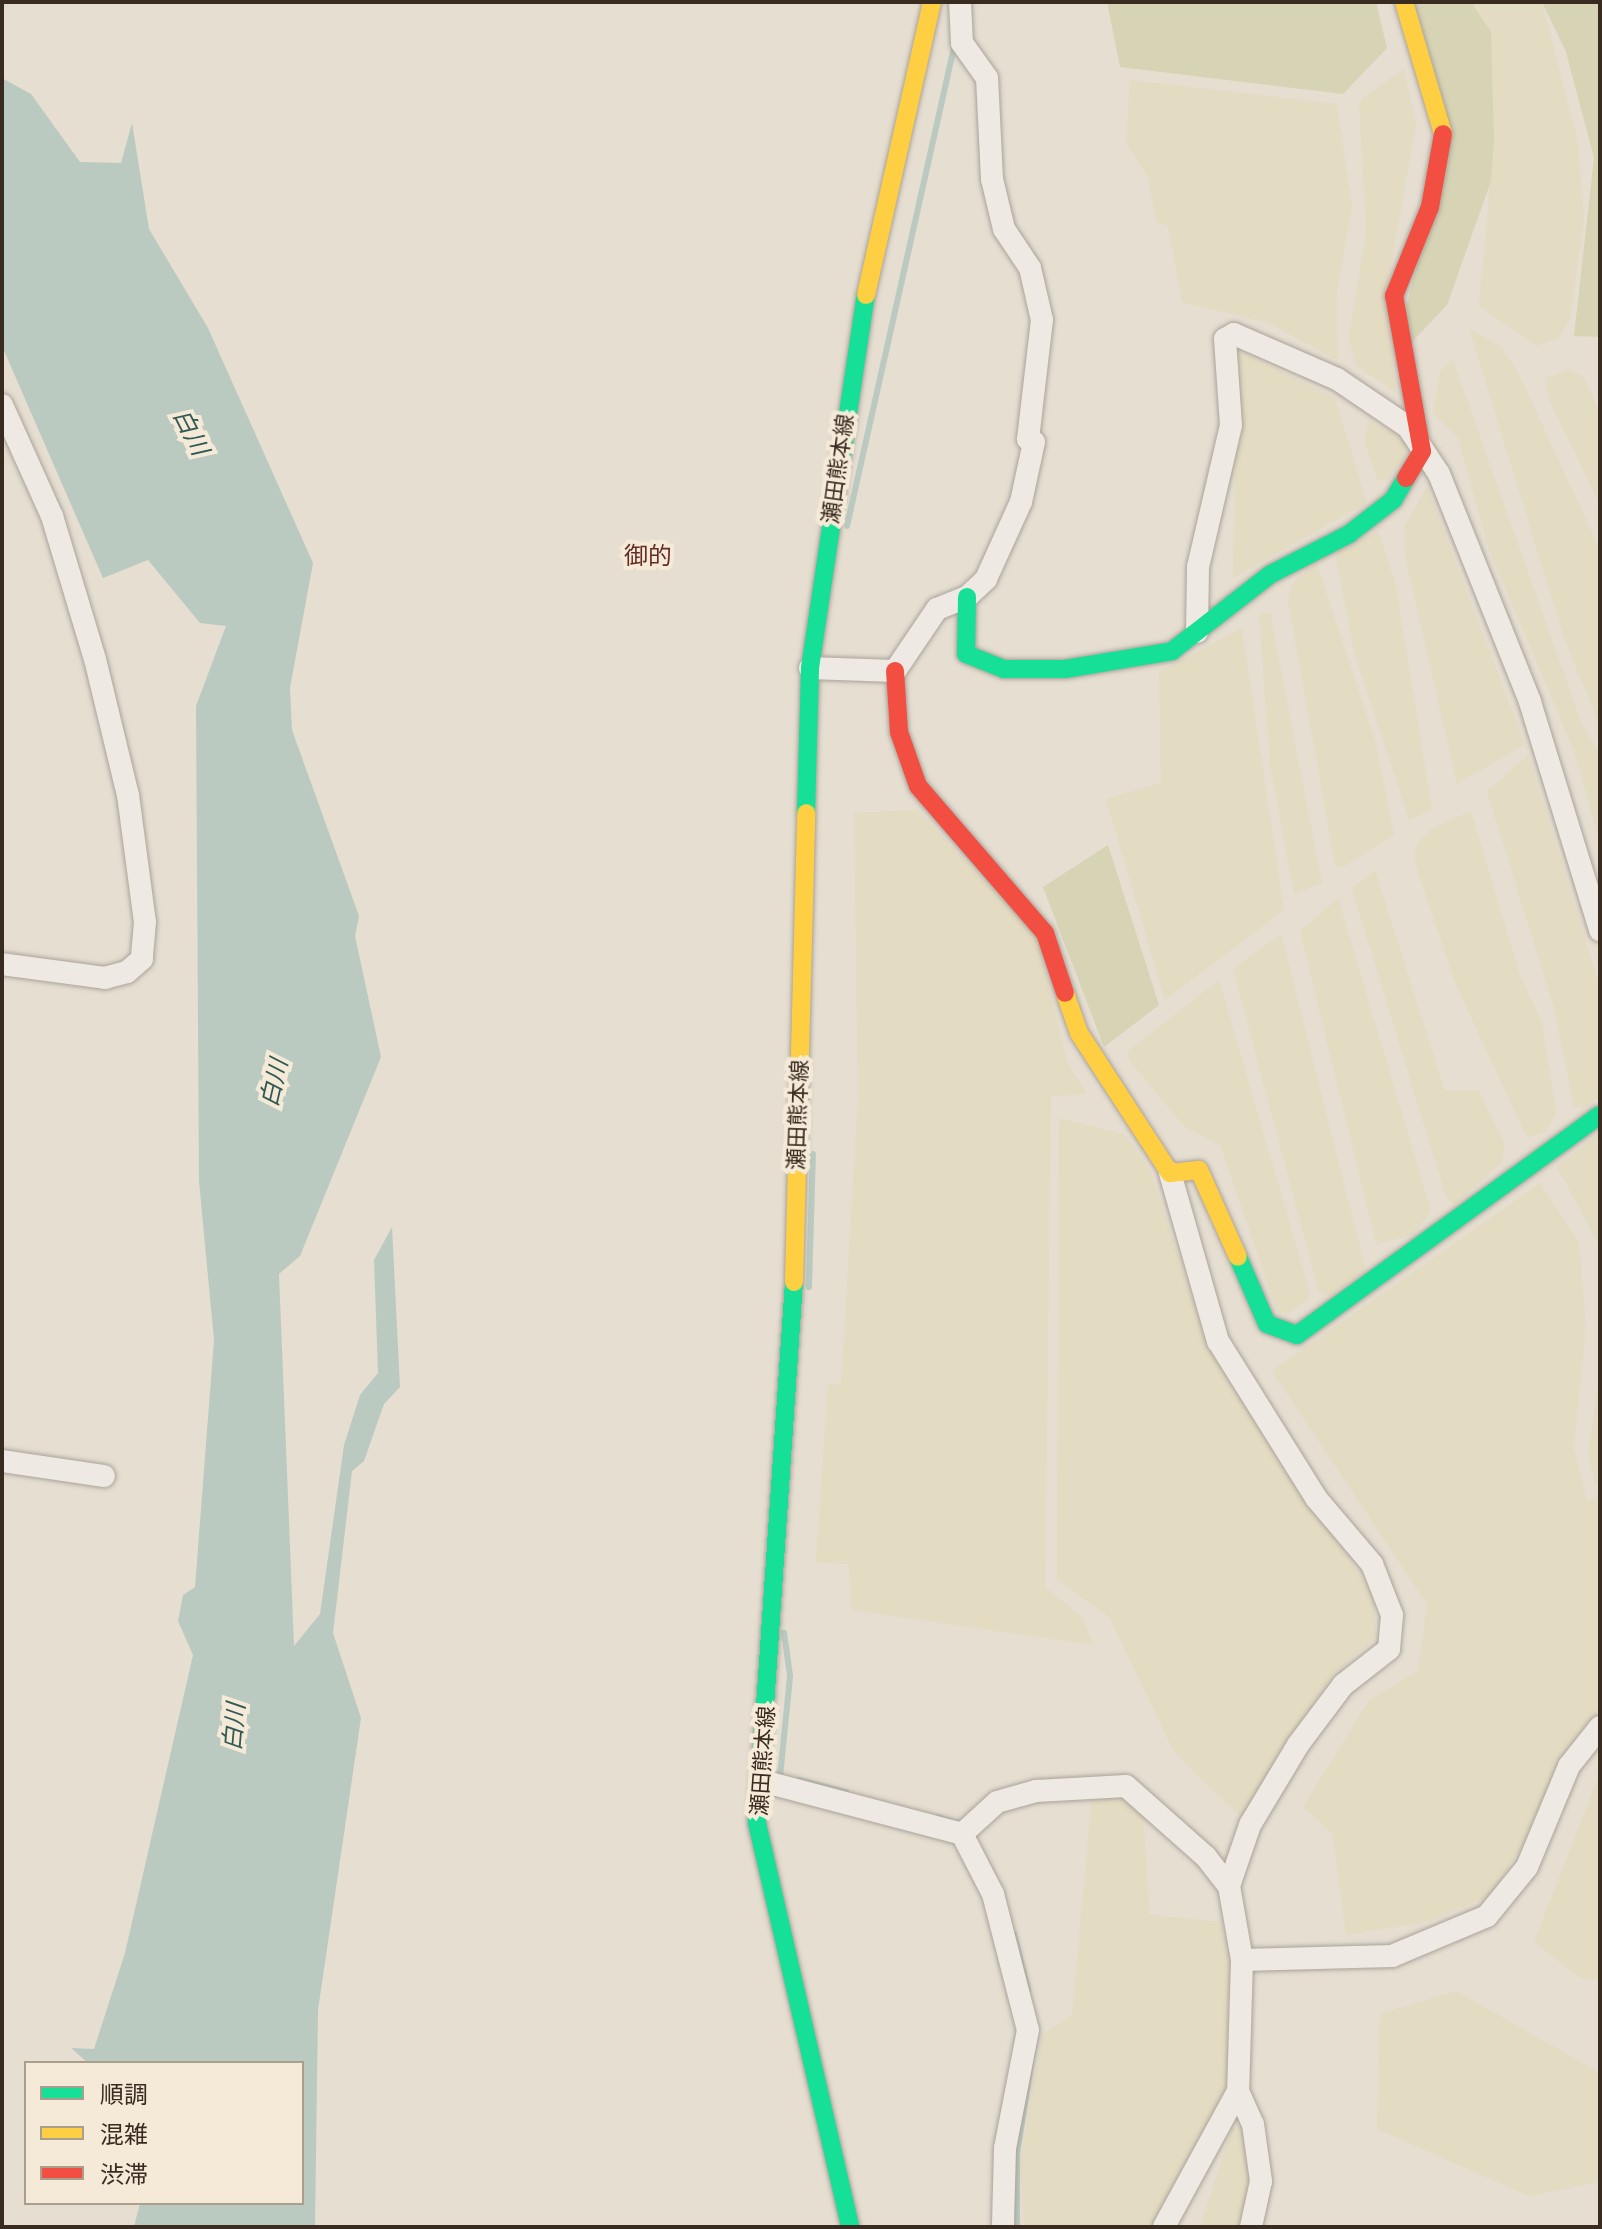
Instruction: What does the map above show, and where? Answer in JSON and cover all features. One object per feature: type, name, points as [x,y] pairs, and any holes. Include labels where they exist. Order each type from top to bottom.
[{"type":"street","name":"瀬田熊本線","points":[[850,2227],[762,1860],[762,1781],[793,1301],[810,668],[870,266],[932,2]]},
{"type":"street","points":[[960,2],[962,43],[987,78],[992,179],[1004,229],[1030,268],[1042,320],[1028,439],[1034,442],[1021,502],[986,579],[967,597],[937,609],[895,671],[899,732],[918,786],[1045,933],[1079,1033],[1170,1173],[1218,1341],[1316,1498],[1372,1564],[1392,1615],[1389,1649],[1343,1685],[1298,1745],[1250,1825],[1229,1886],[1242,1960],[1238,2091],[1253,2124],[1261,2181],[1251,2227]]},
{"type":"street","points":[[967,597],[966,654],[1004,669],[1065,669],[1172,651],[1271,574],[1349,534],[1393,500],[1422,451],[1394,296],[1430,207],[1444,138],[1404,2]]},
{"type":"street","points":[[1197,632],[1198,567],[1231,425],[1225,339],[1234,334],[1337,379],[1408,427],[1479,566],[1600,930]]},
{"type":"street","points":[[2,405],[95,659],[128,795],[145,922],[142,959],[127,972],[105,978],[2,964]]},
{"type":"street","points":[[810,668],[895,671]]},
{"type":"street","points":[[1170,1173],[1199,1170],[1267,1324],[1297,1335],[1600,1115]]},
{"type":"street","points":[[2,1461],[104,1476]]},
{"type":"street","points":[[1242,1960],[1392,1956],[1487,1916],[1527,1867],[1569,1766],[1600,1727]]},
{"type":"street","points":[[762,1781],[962,1834],[993,1894],[1028,2030],[1005,2148],[1003,2227]]},
{"type":"street","points":[[962,1834],[997,1802],[1036,1791],[1126,1786],[1158,1809],[1229,1886]]},
{"type":"street","points":[[1164,2227],[1238,2091]]},
{"type":"shaded area","points":[[1107,2],[1376,2],[1387,48],[1343,94],[1120,67]]},
{"type":"shaded area","points":[[1408,2],[1471,2],[1491,32],[1494,139],[1491,181],[1447,305],[1411,343],[1405,311],[1444,160]]},
{"type":"shaded area","points":[[1471,2],[1542,2],[1578,142],[1584,219],[1570,318],[1559,338],[1536,346],[1479,306],[1494,139],[1491,32]]},
{"type":"shaded area","points":[[1542,2],[1600,2],[1600,337],[1574,336],[1594,158],[1566,52]]},
{"type":"shaded area","points":[[1404,69],[1416,124],[1385,300],[1396,392],[1356,366],[1349,337],[1366,231],[1359,101]]},
{"type":"shaded area","points":[[1130,80],[1337,104],[1352,208],[1337,290],[1338,361],[1269,323],[1182,302],[1168,226],[1156,222],[1148,177],[1126,143]]},
{"type":"shaded area","points":[[1469,328],[1500,346],[1518,372],[1600,550],[1600,726],[1564,638]]},
{"type":"shaded area","points":[[1237,350],[1335,398],[1367,503],[1233,578]]},
{"type":"shaded area","points":[[1453,360],[1581,722],[1600,754],[1600,842],[1574,751],[1489,550],[1458,438],[1433,413],[1440,371]]},
{"type":"shaded area","points":[[1569,370],[1583,376],[1600,413],[1600,505],[1548,398],[1545,378]]},
{"type":"shaded area","points":[[1368,421],[1402,436],[1409,450],[1388,480],[1378,481],[1365,442]]},
{"type":"shaded area","points":[[1427,487],[1525,744],[1457,784],[1404,552],[1404,527]]},
{"type":"shaded area","points":[[1378,531],[1396,586],[1432,810],[1409,820],[1354,652],[1335,553]]},
{"type":"shaded area","points":[[1316,562],[1376,743],[1394,835],[1343,867],[1335,865],[1288,601],[1292,584]]},
{"type":"shaded area","points":[[1270,613],[1322,883],[1294,894],[1270,765],[1259,614]]},
{"type":"shaded area","points":[[1242,628],[1284,910],[1165,1000],[1106,799],[1161,783],[1159,672]]},
{"type":"shaded area","points":[[1528,754],[1600,987],[1600,1097],[1587,1107],[1574,1107],[1554,1008],[1487,792]]},
{"type":"shaded area","points":[[917,810],[1037,936],[1067,1061],[1087,1094],[1051,1096],[1045,1587],[1083,1618],[1093,1645],[851,1610],[849,1564],[816,1562],[828,1384],[841,1384],[858,1099],[854,813]]},
{"type":"shaded area","points":[[1471,811],[1520,975],[1542,1023],[1556,1112],[1547,1131],[1527,1138],[1456,985],[1414,860],[1417,844],[1433,828]]},
{"type":"shaded area","points":[[1108,845],[1159,1005],[1104,1047],[1043,887]]},
{"type":"shaded area","points":[[1375,870],[1445,1091],[1478,1090],[1505,1144],[1502,1162],[1456,1204],[1446,1197],[1352,889]]},
{"type":"shaded area","points":[[1338,898],[1431,1211],[1413,1235],[1376,1244],[1300,931]]},
{"type":"shaded area","points":[[1281,934],[1366,1270],[1330,1296],[1319,1293],[1233,969]]},
{"type":"shaded area","points":[[1219,980],[1308,1286],[1309,1299],[1289,1313],[1277,1312],[1221,1146],[1184,1126],[1129,1060],[1128,1051]]},
{"type":"shaded area","points":[[1059,1118],[1124,1134],[1150,1170],[1204,1334],[1374,1597],[1376,1636],[1332,1676],[1242,1818],[1174,1752],[1109,1617],[1057,1579]]},
{"type":"shaded area","points":[[1600,1132],[1600,1247],[1557,1167]]},
{"type":"shaded area","points":[[1540,1183],[1579,1242],[1586,1328],[1574,1448],[1587,1501],[1600,1495],[1600,1709],[1559,1759],[1532,1830],[1490,1896],[1427,1922],[1346,1935],[1332,1833],[1303,1807],[1369,1700],[1418,1671],[1427,1604],[1272,1371]]},
{"type":"shaded area","points":[[1600,1371],[1600,1483],[1595,1484],[1588,1454]]},
{"type":"shaded area","points":[[1600,1773],[1600,1981],[1580,1978],[1534,1942]]},
{"type":"shaded area","points":[[1092,1794],[1123,1798],[1143,1815],[1150,1915],[1221,1922],[1236,1991],[1231,2086],[1153,2227],[1024,2227],[1020,2164],[1042,2034],[1072,2015]]},
{"type":"shaded area","points":[[1456,1991],[1600,2073],[1600,2182],[1529,2196],[1377,2129],[1380,2014]]},
{"type":"shaded area","points":[[1243,2126],[1251,2191],[1239,2227],[1200,2227],[1232,2128]]},
{"type":"water","name":"白川","points":[[2,78],[31,94],[80,162],[121,163],[132,123],[149,229],[208,328],[313,563],[290,688],[292,730],[359,916],[355,936],[381,1057],[300,1256],[279,1274],[294,1646],[320,1614],[344,1445],[360,1395],[378,1373],[374,1260],[392,1227],[400,1387],[384,1404],[364,1461],[352,1471],[333,1633],[361,1718],[318,2010],[315,2227],[134,2227],[140,2205],[304,2205],[304,2061],[86,2061],[71,2048],[94,2049],[125,1953],[193,1655],[178,1621],[183,1595],[195,1587],[214,1340],[199,1181],[196,706],[226,626],[200,623],[148,560],[103,578],[2,346]]},
{"type":"waterway","points":[[847,526],[955,41]]},
{"type":"waterway","points":[[809,1287],[813,1154]]},
{"type":"waterway","points":[[780,1777],[790,1676],[784,1632]]},
{"type":"waterway","points":[[799,1780],[846,1792]]},
{"type":"waterway","points":[[938,1817],[961,1825]]},
{"type":"waterway","points":[[1014,1934],[1028,1989]]},
{"type":"waterway","points":[[1017,2227],[1017,2154],[1036,2031]]},
{"type":"traffic: fast","points":[[806,813],[810,668],[866,295]]},
{"type":"traffic: fast","points":[[967,597],[966,654],[1004,669],[1065,669],[1172,651],[1271,574],[1349,534],[1393,500],[1406,478]]},
{"type":"traffic: fast","points":[[1238,1257],[1267,1324],[1297,1335],[1600,1115]]},
{"type":"traffic: fast","points":[[794,1282],[757,1823],[850,2227]]},
{"type":"traffic: slow","points":[[866,295],[932,2]]},
{"type":"traffic: slow","points":[[1404,2],[1443,134]]},
{"type":"traffic: slow","points":[[794,1282],[806,813]]},
{"type":"traffic: slow","points":[[1065,993],[1079,1033],[1170,1173],[1199,1170],[1238,1257]]},
{"type":"traffic: jam","points":[[1406,478],[1422,451],[1394,296],[1430,207],[1443,134]]},
{"type":"traffic: jam","points":[[895,671],[899,732],[918,786],[1045,933],[1065,993]]},
{"type":"district","name":"御的","points":[[648,556]]}]
